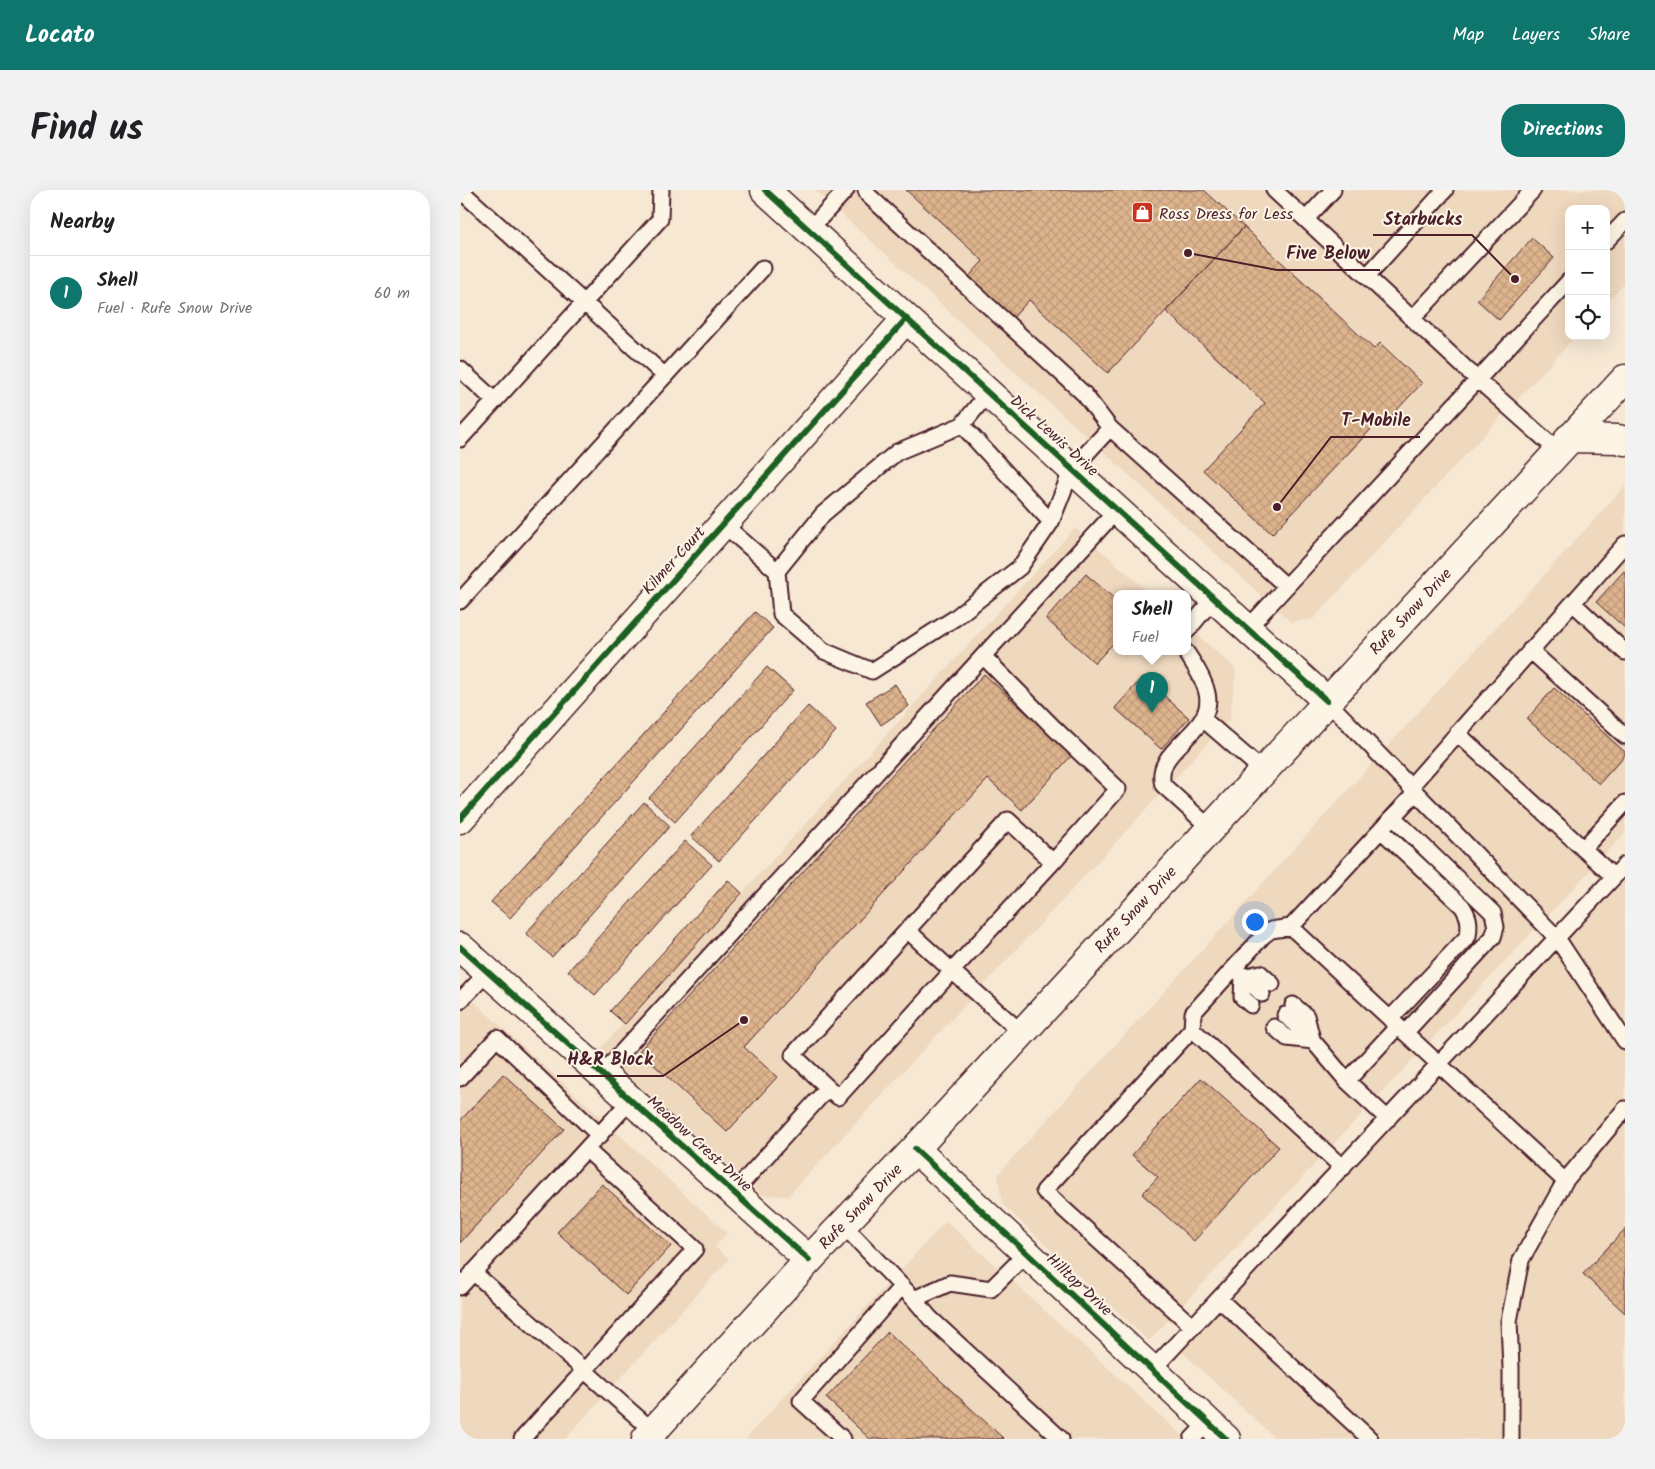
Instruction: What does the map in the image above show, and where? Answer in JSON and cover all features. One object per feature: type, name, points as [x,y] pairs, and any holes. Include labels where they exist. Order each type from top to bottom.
[{"type":"street","name":"Dick Lewis Drive","points":[[766,190],[1327,701]]},
{"type":"street","name":"Kilmer Court","points":[[460,820],[906,319]]},
{"type":"street","name":"Rufe Snow Drive","points":[[650,1435],[809,1260],[915,1149],[1625,379]]},
{"type":"street","points":[[1563,445],[1618,439],[1625,441]]},
{"type":"street","name":"Meadow Crest Drive","points":[[460,947],[809,1260]]},
{"type":"street","name":"Hilltop Drive","points":[[915,1149],[1152,1370],[1208,1433]]},
{"type":"lane","points":[[460,190],[665,376]]},
{"type":"lane","points":[[460,439],[660,219],[661,190]]},
{"type":"lane","points":[[809,230],[846,190]]},
{"type":"lane","points":[[866,190],[868,195],[1084,394],[1110,428],[1286,586]]},
{"type":"lane","points":[[1274,190],[1477,379],[1563,445]]},
{"type":"lane","points":[[1306,219],[1333,190]]},
{"type":"lane","points":[[1367,276],[1444,190]]},
{"type":"lane","points":[[1412,319],[1533,190]]},
{"type":"lane","points":[[1610,237],[1625,221]]},
{"type":"lane","points":[[460,601],[763,268]]},
{"type":"lane","points":[[1247,629],[1565,285]]},
{"type":"lane","points":[[460,369],[495,401]]},
{"type":"lane","points":[[777,572],[823,514],[896,452],[962,426],[988,393]]},
{"type":"lane","points":[[962,426],[1051,522]]},
{"type":"lane","points":[[723,524],[777,572],[781,614],[824,651],[872,670],[955,618],[1020,567],[1051,522],[1072,469],[1110,428]]},
{"type":"lane","points":[[602,1074],[1117,510]]},
{"type":"lane","points":[[1193,1327],[1044,1191],[1192,1029],[1193,1013],[1238,972],[1263,936],[1271,930],[1291,927],[1393,817],[1457,733],[1625,544]]},
{"type":"lane","points":[[1191,627],[1214,598]]},
{"type":"lane","points":[[1573,603],[1625,652]]},
{"type":"lane","points":[[1530,650],[1625,736]]},
{"type":"lane","points":[[1188,655],[1198,671],[1207,693],[1208,708],[1204,719],[1164,763],[1160,776],[1163,785],[1210,828]]},
{"type":"lane","points":[[983,656],[1118,789],[1053,862],[838,1097],[793,1055],[1008,820],[1053,862]]},
{"type":"lane","points":[[1327,701],[1557,938],[1625,1041]]},
{"type":"lane","points":[[1204,719],[1263,771]]},
{"type":"lane","points":[[1457,733],[1614,877]]},
{"type":"lane","points":[[1582,849],[1625,803]]},
{"type":"lane","points":[[1347,1081],[1398,1026],[1493,937],[1496,927],[1493,913],[1393,817]]},
{"type":"lane","points":[[1381,830],[1462,906],[1469,916],[1470,927],[1468,936],[1398,1026]]},
{"type":"lane","points":[[1152,1370],[1625,865]]},
{"type":"lane","points":[[1291,927],[1565,1182]]},
{"type":"lane","points":[[907,930],[1022,1032]]},
{"type":"lane","points":[[460,1001],[488,972]]},
{"type":"lane","points":[[1238,972],[1260,973],[1262,994],[1242,997],[1238,972]]},
{"type":"lane","points":[[1289,1010],[1347,1081],[1388,1119]]},
{"type":"lane","points":[[1274,1027],[1287,1038],[1312,1040]]},
{"type":"lane","points":[[1192,1029],[1343,1168]]},
{"type":"lane","points":[[460,1078],[497,1038],[600,1136]]},
{"type":"lane","points":[[734,1192],[828,1088]]},
{"type":"lane","points":[[460,1287],[631,1100]]},
{"type":"lane","points":[[1511,1439],[1509,1321],[1521,1260],[1565,1182],[1625,1109]]},
{"type":"lane","points":[[522,1439],[695,1249],[587,1150]]},
{"type":"lane","points":[[843,1225],[930,1318],[1061,1439]]},
{"type":"lane","points":[[914,1299],[950,1283],[991,1289],[1027,1253]]},
{"type":"lane","points":[[473,1272],[584,1372],[650,1435]]},
{"type":"lane","points":[[843,1439],[801,1401],[902,1286]]},
{"type":"lane","points":[[1219,1299],[1370,1439]]},
{"type":"shaded area","points":[[815,190],[1625,190],[1625,283],[1610,299],[1610,205],[1565,205],[1565,340],[1572,340],[1313,619],[1291,622]]},
{"type":"shaded area","points":[[1625,486],[1625,833],[1149,1341],[1002,1204],[998,1174]]},
{"type":"shaded area","points":[[1075,528],[1146,590],[1113,590],[1113,655],[1191,655],[1191,630],[1236,669],[1230,719],[788,1196],[762,1195],[599,1050]]},
{"type":"shaded area","points":[[1625,872],[1625,1439],[1276,1439],[1180,1350]]},
{"type":"shaded area","points":[[460,989],[727,1233],[715,1247],[729,1259],[565,1439],[460,1439]]},
{"type":"shaded area","points":[[946,1221],[1186,1439],[745,1439]]},
{"type":"building","points":[[906,190],[1204,190],[1244,227],[1108,373],[1029,300],[1009,322],[965,281],[983,261]]},
{"type":"building","points":[[1244,227],[1374,349],[1380,343],[1422,383],[1380,428],[1376,424],[1272,534],[1203,470],[1265,403],[1166,311]]},
{"type":"building","points":[[1532,238],[1554,258],[1499,320],[1477,300]]},
{"type":"building","points":[[1625,572],[1625,628],[1596,602]]},
{"type":"building","points":[[1086,574],[1113,598],[1113,643],[1095,663],[1046,619]]},
{"type":"building","points":[[755,612],[773,628],[510,918],[491,902]]},
{"type":"building","points":[[767,667],[793,690],[675,822],[649,798]]},
{"type":"building","points":[[984,674],[1072,755],[1022,810],[988,779],[744,1047],[777,1077],[727,1132],[639,1051]]},
{"type":"building","points":[[1143,677],[1189,718],[1161,749],[1115,708]]},
{"type":"building","points":[[895,684],[909,706],[881,725],[866,702]]},
{"type":"building","points":[[1554,688],[1625,752],[1625,755],[1599,784],[1527,719]]},
{"type":"building","points":[[808,706],[836,731],[719,861],[691,836]]},
{"type":"building","points":[[644,802],[670,826],[552,957],[526,933]]},
{"type":"building","points":[[685,841],[712,865],[595,995],[568,971]]},
{"type":"building","points":[[728,880],[742,893],[625,1024],[610,1011]]},
{"type":"building","points":[[503,1074],[564,1129],[460,1243],[460,1121]]},
{"type":"building","points":[[1201,1078],[1279,1147],[1194,1241],[1142,1194],[1158,1177],[1132,1155]]},
{"type":"building","points":[[602,1184],[671,1246],[626,1295],[557,1232]]},
{"type":"building","points":[[1625,1229],[1625,1313],[1583,1274]]},
{"type":"building","points":[[888,1332],[1004,1439],[870,1439],[826,1398]]},
{"type":"cycle path","points":[[765,190],[1327,701]]},
{"type":"cycle path","points":[[460,819],[906,319]]},
{"type":"cycle path","points":[[460,947],[809,1260]]},
{"type":"cycle path","points":[[915,1149],[1226,1439]]},
{"type":"place","name":"Ross Dress for Less","points":[[1143,213]]},
{"type":"place","name":"Five Below","points":[[1188,253]]},
{"type":"place","name":"Starbucks","points":[[1515,279]]},
{"type":"place","name":"T-Mobile","points":[[1277,507]]},
{"type":"place","name":"Shell","points":[[1152,713]]},
{"type":"place","name":"H&R Block","points":[[744,1020]]}]
